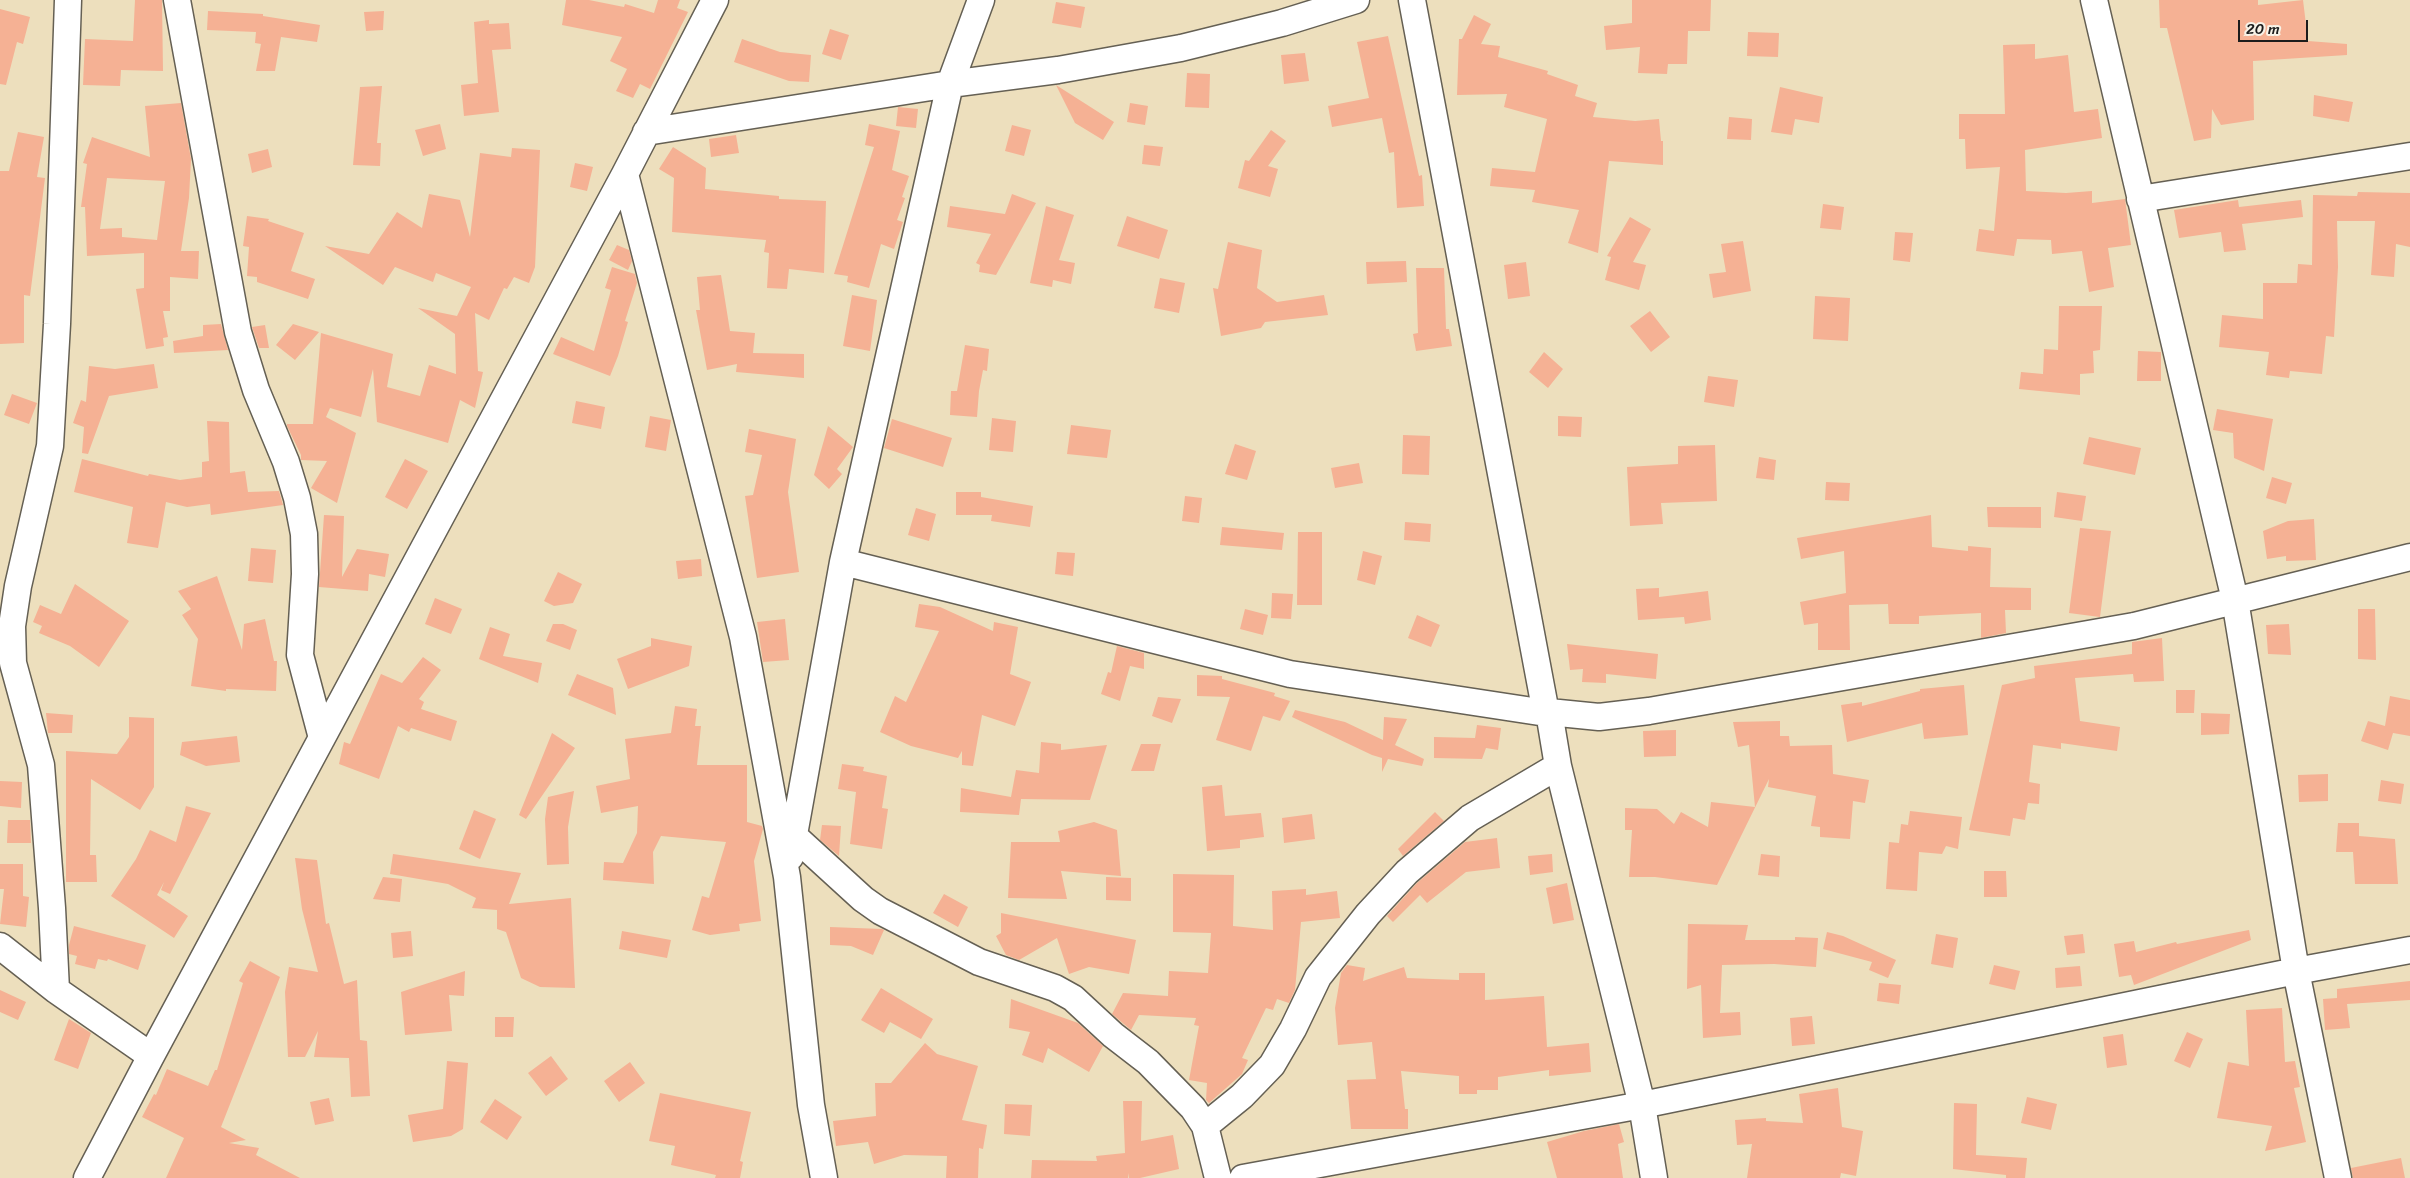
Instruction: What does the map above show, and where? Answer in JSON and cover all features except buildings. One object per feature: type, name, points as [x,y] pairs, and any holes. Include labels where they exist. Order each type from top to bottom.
[{"type":"street","points":[[56,990],[52,898],[40,765],[13,663],[12,626],[18,586],[50,446],[57,324],[68,0]]},
{"type":"street","points":[[177,0],[238,332],[256,390],[286,462],[298,498],[304,534],[305,574],[300,656],[322,738]]},
{"type":"street","points":[[87,1178],[150,1056],[625,174],[715,0]]},
{"type":"street","points":[[787,877],[842,562],[950,84],[981,0]]},
{"type":"street","points":[[646,132],[950,84],[1058,70],[1181,48],[1282,23],[1356,0]]},
{"type":"street","points":[[1412,0],[1547,713],[1558,766],[1642,1105],[1654,1178]]},
{"type":"street","points":[[2094,0],[2235,600],[2296,971],[2338,1178]]},
{"type":"street","points":[[2140,199],[2410,156]]},
{"type":"street","points":[[625,174],[743,637],[787,877],[809,1087],[824,1178]]},
{"type":"street","points":[[842,562],[1290,674],[1547,713],[1599,717],[1649,711],[2134,626],[2410,557]]},
{"type":"street","points":[[1205,1126],[1242,1096],[1272,1065],[1293,1029],[1318,977],[1368,914],[1407,872],[1470,818],[1558,766]]},
{"type":"street","points":[[794,836],[880,911],[979,962],[1055,988],[1073,998],[1172,1085],[1205,1126],[1218,1178]]},
{"type":"street","points":[[0,946],[56,990],[150,1056]]},
{"type":"street","points":[[1243,1178],[1642,1105],[2296,971],[2410,950]]}]
